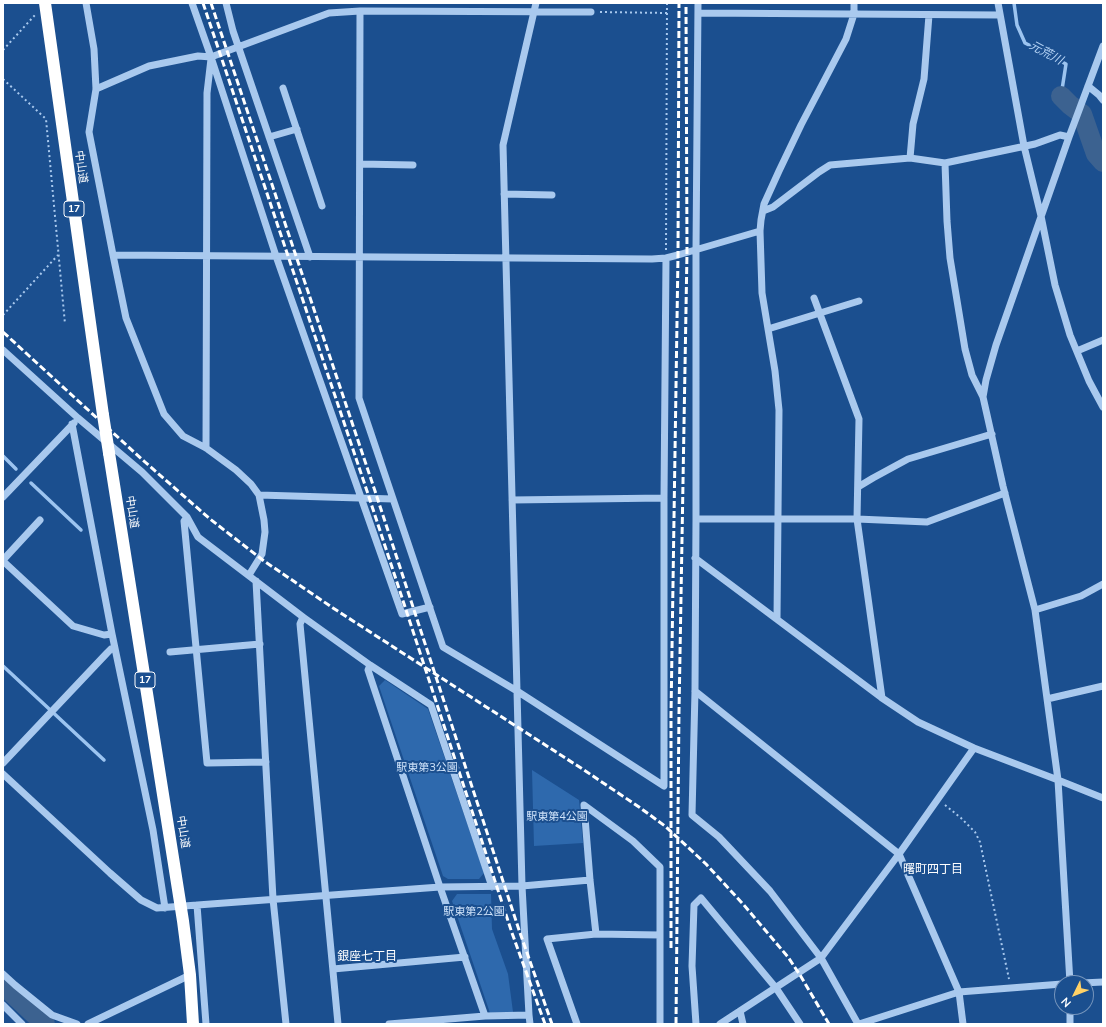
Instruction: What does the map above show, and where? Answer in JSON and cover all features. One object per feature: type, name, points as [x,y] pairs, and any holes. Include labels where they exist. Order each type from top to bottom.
[{"type":"highway","name":"中山道","points":[[45,4],[103,415],[181,906],[190,975],[192,1024]]},
{"type":"street","points":[[86,3],[94,50],[96,89],[89,132],[126,318],[164,414],[182,436],[206,448],[236,470],[260,494],[265,532],[263,547],[262,554],[249,576]]},
{"type":"street","points":[[192,3],[276,256],[402,614],[430,607]]},
{"type":"street","points":[[226,3],[233,31],[310,257]]},
{"type":"street","points":[[530,1024],[522,886],[503,145],[536,3]]},
{"type":"street","points":[[698,3],[695,691],[692,815],[719,837],[770,891],[821,958],[859,1024],[959,992],[1054,985]]},
{"type":"street","points":[[777,619],[779,410],[775,371],[762,293],[760,231],[764,204],[801,125],[846,39],[854,14],[854,3]]},
{"type":"street","points":[[998,3],[1024,146],[1041,216],[1055,285],[1070,335],[1089,380],[1103,407]]},
{"type":"street","points":[[96,89],[149,66],[198,56],[211,57],[330,13],[360,11],[591,12]]},
{"type":"street","points":[[360,11],[359,398],[443,647],[517,691],[664,786],[666,258]]},
{"type":"street","points":[[698,13],[1000,16]]},
{"type":"street","points":[[910,158],[913,124],[924,80],[929,15]]},
{"type":"street","points":[[983,397],[986,380],[996,345],[1069,137],[1103,46]]},
{"type":"street","points":[[206,448],[207,93],[211,57]]},
{"type":"street","points":[[1088,86],[1103,100]]},
{"type":"street","points":[[283,88],[322,206]]},
{"type":"street","points":[[269,137],[297,129]]},
{"type":"street","points":[[763,211],[773,207],[830,165],[910,158],[945,163],[1035,144],[1060,135],[1069,137]]},
{"type":"street","points":[[945,163],[950,258],[965,349],[972,375],[983,397],[1005,493],[1035,610],[1058,780],[1070,975]]},
{"type":"street","points":[[360,164],[413,165]]},
{"type":"street","points":[[504,194],[552,195]]},
{"type":"street","points":[[113,255],[652,259],[666,258],[760,231]]},
{"type":"street","points":[[814,298],[859,419],[858,519],[882,698]]},
{"type":"street","points":[[768,329],[859,301]]},
{"type":"street","points":[[1077,351],[1103,340]]},
{"type":"street","points":[[3,350],[78,418],[142,472],[187,517],[198,536],[303,617],[370,665],[431,705],[492,887]]},
{"type":"street","points":[[3,497],[78,418]]},
{"type":"street","points":[[72,424],[112,634],[153,830],[165,908]]},
{"type":"street","points":[[858,487],[908,459],[992,434]]},
{"type":"street","points":[[696,519],[858,519],[927,522],[1005,493]]},
{"type":"street","points":[[260,494],[393,499]]},
{"type":"street","points":[[512,500],[664,498]]},
{"type":"street","points":[[187,517],[184,521],[207,763],[266,762]]},
{"type":"street","points":[[40,520],[3,560],[73,626],[104,635],[112,634]]},
{"type":"street","points":[[695,558],[882,698],[918,722],[974,748],[1103,798]]},
{"type":"street","points":[[256,581],[273,899],[286,1024]]},
{"type":"street","points":[[1035,610],[1081,596],[1103,584]]},
{"type":"street","points":[[303,617],[300,624],[338,1024]]},
{"type":"street","points":[[170,652],[260,644]]},
{"type":"street","points":[[3,763],[107,653],[111,649],[115,648]]},
{"type":"street","points":[[370,665],[368,670],[440,886],[486,1016]]},
{"type":"street","points":[[1047,699],[1103,686]]},
{"type":"street","points":[[695,691],[899,854],[959,992],[963,1024]]},
{"type":"street","points":[[720,1024],[821,958],[899,854],[974,748]]},
{"type":"street","points":[[3,774],[110,874],[141,900],[157,908],[440,886],[522,886],[590,880]]},
{"type":"street","points":[[596,934],[584,805],[633,841],[660,867],[660,1024]]},
{"type":"street","points":[[696,1024],[692,966],[694,905],[702,898],[776,988],[800,1024]]},
{"type":"street","points":[[197,905],[206,1024]]},
{"type":"street","points":[[577,1024],[548,939],[596,934],[660,935]]},
{"type":"street","points":[[333,969],[465,956]]},
{"type":"street","points":[[3,974],[52,1015],[77,1024]]},
{"type":"street","points":[[88,1024],[190,975]]},
{"type":"street","points":[[3,1005],[22,1024]]},
{"type":"street","points":[[740,1012],[744,1024]]},
{"type":"street","points":[[389,1024],[486,1016],[529,1015]]},
{"type":"path","points":[[666,258],[667,3]]},
{"type":"path","points":[[3,50],[45,4]]},
{"type":"path","points":[[591,12],[667,13]]},
{"type":"path","points":[[3,79],[46,119],[65,324]]},
{"type":"path","points":[[3,315],[58,255]]},
{"type":"path","points":[[937,800],[961,818],[975,832],[980,842],[1011,988]]},
{"type":"green space","name":"駅東第3公園","points":[[385,680],[428,709],[484,873],[479,879],[448,879],[443,876],[379,686]]},
{"type":"green space","name":"駅東第4公園","points":[[532,770],[579,800],[583,843],[534,846]]},
{"type":"green space","name":"駅東第2公園","points":[[457,894],[491,894],[492,929],[508,974],[513,1012],[490,1013],[452,901]]},
{"type":"waterway","name":"元荒川","points":[[1014,3],[1017,25],[1025,43],[1066,64],[1061,96]]},
{"type":"waterway","name":"元荒川","points":[[1061,96],[1082,114],[1096,154],[1103,162]]},
{"type":"waterway","points":[[3,456],[16,469]]},
{"type":"waterway","points":[[31,483],[81,530]]},
{"type":"waterway","points":[[3,666],[104,760]]},
{"type":"waterway","points":[[3,985],[45,1024]]},
{"type":"railway","points":[[203,3],[367,491],[512,933],[545,1024]]},
{"type":"railway","points":[[211,3],[374,488],[519,930],[552,1024]]},
{"type":"railway","points":[[671,948],[671,715],[678,255],[679,3]]},
{"type":"railway","points":[[676,1024],[679,712],[687,252],[686,3]]},
{"type":"railway","points":[[3,332],[145,462],[210,519],[264,561],[333,608],[584,770],[665,826],[706,864],[743,904],[788,957],[829,1024]]},
{"type":"district","name":"曙町四丁目","points":[[933,869]]},
{"type":"district","name":"銀座七丁目","points":[[367,956]]}]
